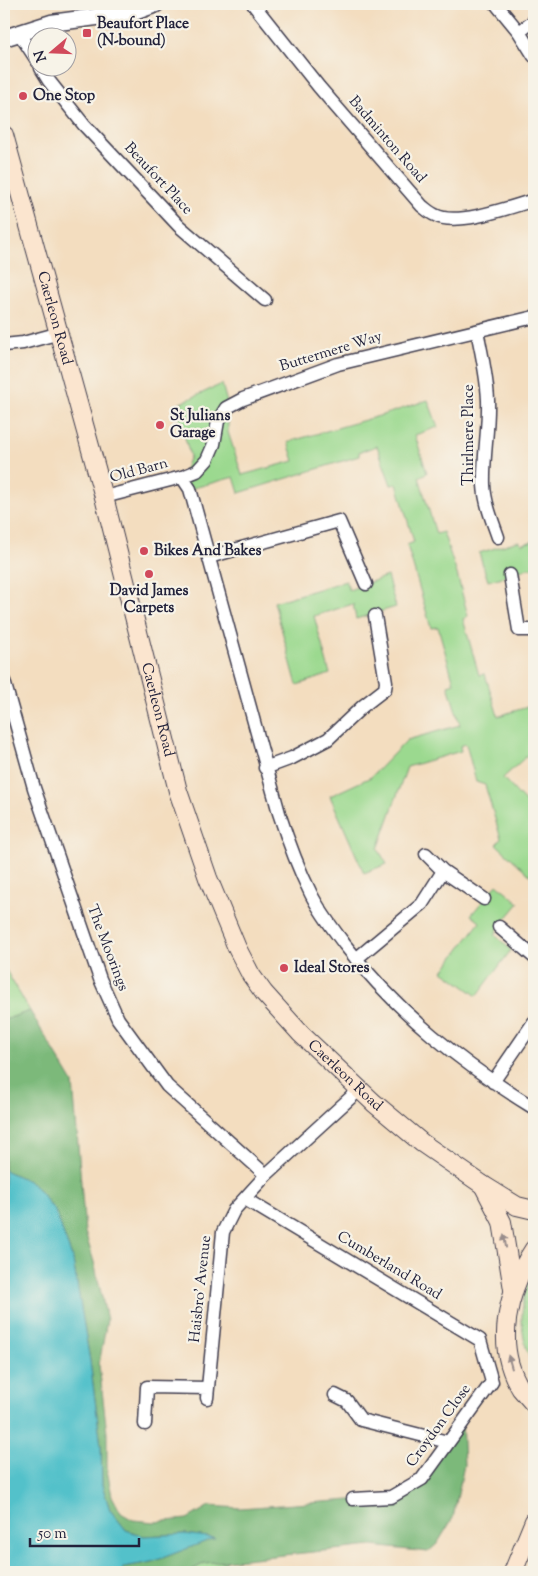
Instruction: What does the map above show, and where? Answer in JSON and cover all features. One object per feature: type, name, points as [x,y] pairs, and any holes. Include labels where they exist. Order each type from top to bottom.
[{"type":"main road","name":"Caerleon Road","points":[[4,135],[104,497],[178,791],[208,878],[237,948],[264,993],[301,1034],[359,1090],[422,1143],[483,1185],[517,1206],[534,1210]]},
{"type":"main road","name":"Caerleon Road","points":[[483,1185],[502,1222],[513,1289]]},
{"type":"main road","points":[[534,1249],[513,1289],[506,1328],[509,1362],[521,1389],[534,1404]]},
{"type":"main road","points":[[512,1572],[534,1521]]},
{"type":"street","points":[[28,52],[12,36],[51,23],[134,12],[156,4]]},
{"type":"street","name":"Badminton Road","points":[[253,4],[319,86],[422,206],[435,216],[449,219],[466,218],[534,200]]},
{"type":"street","points":[[496,4],[519,32],[534,56]]},
{"type":"street","points":[[519,32],[534,21]]},
{"type":"street","name":"Beaufort Place","points":[[47,78],[84,125],[179,226],[265,300]]},
{"type":"street","name":"Buttermere Way","points":[[182,477],[197,471],[207,460],[214,444],[218,421],[226,408],[242,398],[338,364],[534,317]]},
{"type":"street","name":"Thirlmere Place","points":[[477,331],[488,398],[484,485],[488,510],[498,537]]},
{"type":"street","points":[[4,345],[23,343],[60,333]]},
{"type":"street","points":[[182,477],[190,489],[265,768],[292,852],[312,896],[356,959],[410,1017],[437,1041],[493,1082],[534,1108]]},
{"type":"street","name":"Old Barn","points":[[104,497],[182,477]]},
{"type":"street","points":[[209,557],[339,521],[366,584]]},
{"type":"street","points":[[510,575],[519,630],[534,630]]},
{"type":"street","points":[[265,768],[292,758],[328,739],[363,706],[385,689],[386,682],[375,616]]},
{"type":"street","name":"The Moorings","points":[[4,682],[39,805],[100,979],[118,1019],[167,1086],[266,1175]]},
{"type":"street","points":[[426,854],[443,871],[484,899]]},
{"type":"street","points":[[356,959],[422,904],[443,871]]},
{"type":"street","points":[[499,927],[534,957]]},
{"type":"street","points":[[493,1082],[534,1022]]},
{"type":"street","name":"Haisbro' Avenue","points":[[145,1424],[147,1387],[208,1393],[223,1232],[234,1210],[266,1175],[359,1090]]},
{"type":"street","name":"Cumberland Road","points":[[245,1198],[480,1340],[492,1382]]},
{"type":"street","name":"Croydon Close","points":[[354,1499],[391,1497],[422,1478],[492,1382]]},
{"type":"street","points":[[335,1395],[347,1401],[361,1420],[448,1442]]},
{"type":"green space","points":[[222,384],[228,406],[228,432],[242,475],[294,461],[288,442],[428,400],[438,427],[415,435],[427,473],[419,477],[436,534],[443,532],[457,574],[468,616],[463,619],[479,675],[485,674],[498,716],[534,705],[534,749],[503,778],[530,807],[528,811],[534,819],[534,879],[496,844],[501,839],[485,785],[476,782],[466,744],[460,746],[461,751],[407,767],[378,849],[387,864],[364,873],[330,796],[371,777],[407,740],[460,725],[448,685],[454,683],[438,627],[431,628],[407,545],[414,542],[397,484],[391,485],[377,446],[359,452],[359,456],[239,493],[234,477],[190,489],[182,477],[190,456],[176,405]]},
{"type":"green space","points":[[518,541],[522,544],[534,541],[534,568],[528,568],[488,581],[479,553]]},
{"type":"green space","points":[[387,576],[396,607],[356,619],[353,604],[314,616],[330,674],[297,685],[274,602],[346,581],[349,590]]},
{"type":"green space","points":[[497,884],[519,903],[499,927],[495,935],[511,950],[477,996],[443,971],[480,922],[471,915]]},
{"type":"green space","points":[[4,967],[30,1011],[4,1020]]},
{"type":"green space","points":[[30,1011],[73,1083],[85,1232],[107,1320],[99,1365],[107,1433],[107,1470],[112,1496],[121,1513],[133,1520],[155,1522],[187,1519],[209,1506],[240,1508],[391,1497],[422,1478],[462,1421],[464,1465],[453,1518],[437,1544],[428,1552],[372,1546],[205,1563],[188,1572],[121,1572],[124,1567],[152,1562],[214,1538],[185,1534],[144,1536],[126,1530],[110,1510],[102,1485],[101,1446],[90,1361],[73,1260],[55,1211],[33,1183],[4,1170],[4,1020]]},
{"type":"green space","points":[[534,1269],[534,1369],[525,1344],[522,1319],[525,1294]]},
{"type":"green space","points":[[232,1559],[207,1572],[188,1572],[205,1563]]},
{"type":"water","points":[[4,1170],[33,1183],[55,1211],[73,1260],[90,1361],[101,1446],[102,1485],[110,1510],[126,1530],[144,1536],[185,1534],[215,1538],[152,1562],[124,1567],[121,1572],[4,1572]]},
{"type":"place","name":"Beaufort Place (N-bound)","points":[[87,33]]},
{"type":"place","name":"One Stop","points":[[23,96]]},
{"type":"place","name":"St Julians Garage","points":[[160,425]]},
{"type":"place","name":"Bikes And Bakes","points":[[144,551]]},
{"type":"place","name":"David James Carpets","points":[[149,574]]},
{"type":"place","name":"Ideal Stores","points":[[284,968]]}]
